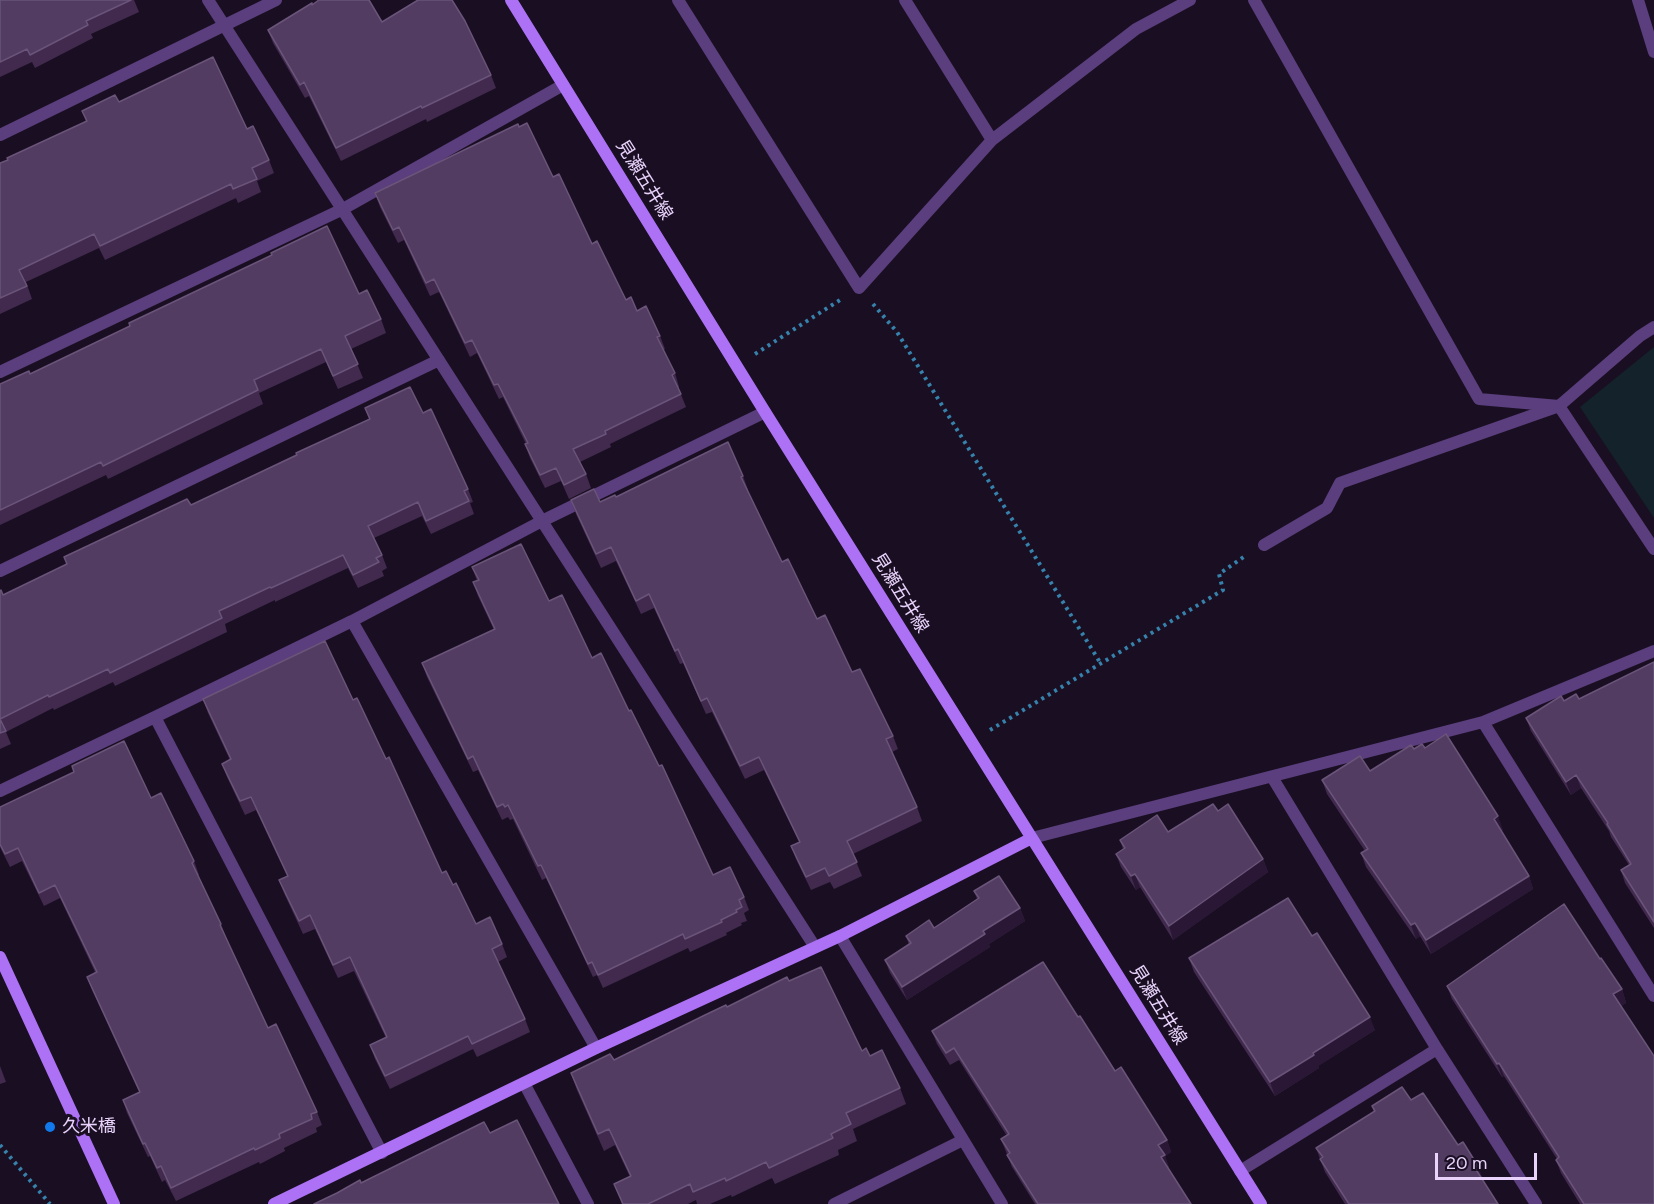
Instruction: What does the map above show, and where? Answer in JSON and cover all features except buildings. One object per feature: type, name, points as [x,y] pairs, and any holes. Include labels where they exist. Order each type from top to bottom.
[{"type":"main road","name":"見瀬五井線","points":[[511,0],[765,412],[1261,1204]]},
{"type":"main road","points":[[274,1204],[596,1048],[840,936],[1032,838]]},
{"type":"main road","points":[[0,957],[114,1204]]},
{"type":"street","points":[[208,0],[815,947]]},
{"type":"street","points":[[0,135],[276,0]]},
{"type":"street","points":[[678,0],[859,288],[992,141],[1136,29],[1190,0]]},
{"type":"street","points":[[905,0],[992,141]]},
{"type":"street","points":[[1254,0],[1479,399],[1559,406]]},
{"type":"street","points":[[1638,0],[1654,52]]},
{"type":"street","points":[[0,372],[343,209],[563,84]]},
{"type":"street","points":[[1264,545],[1327,508],[1340,483],[1559,406],[1654,327]]},
{"type":"street","points":[[0,571],[439,360]]},
{"type":"street","points":[[1559,406],[1654,549]]},
{"type":"street","points":[[0,791],[352,621],[542,521],[765,412]]},
{"type":"street","points":[[352,621],[596,1048]]},
{"type":"street","points":[[1032,838],[1483,722],[1654,651]]},
{"type":"street","points":[[155,717],[382,1153]]},
{"type":"street","points":[[1483,722],[1654,996]]},
{"type":"street","points":[[1272,777],[1437,1049],[1536,1204]]},
{"type":"street","points":[[840,936],[1002,1204]]},
{"type":"street","points":[[1240,1171],[1437,1049]]},
{"type":"street","points":[[524,1083],[588,1204]]},
{"type":"street","points":[[834,1204],[963,1140]]},
{"type":"path","points":[[737,365],[859,288],[897,332],[1101,663]]},
{"type":"path","points":[[971,741],[1223,590],[1219,574],[1264,545]]},
{"type":"path","points":[[0,1145],[50,1204]]},
{"type":"shaded area","points":[[1654,347],[1654,518],[1580,407]]},
{"type":"place","name":"久米橋","points":[[50,1127]]}]
